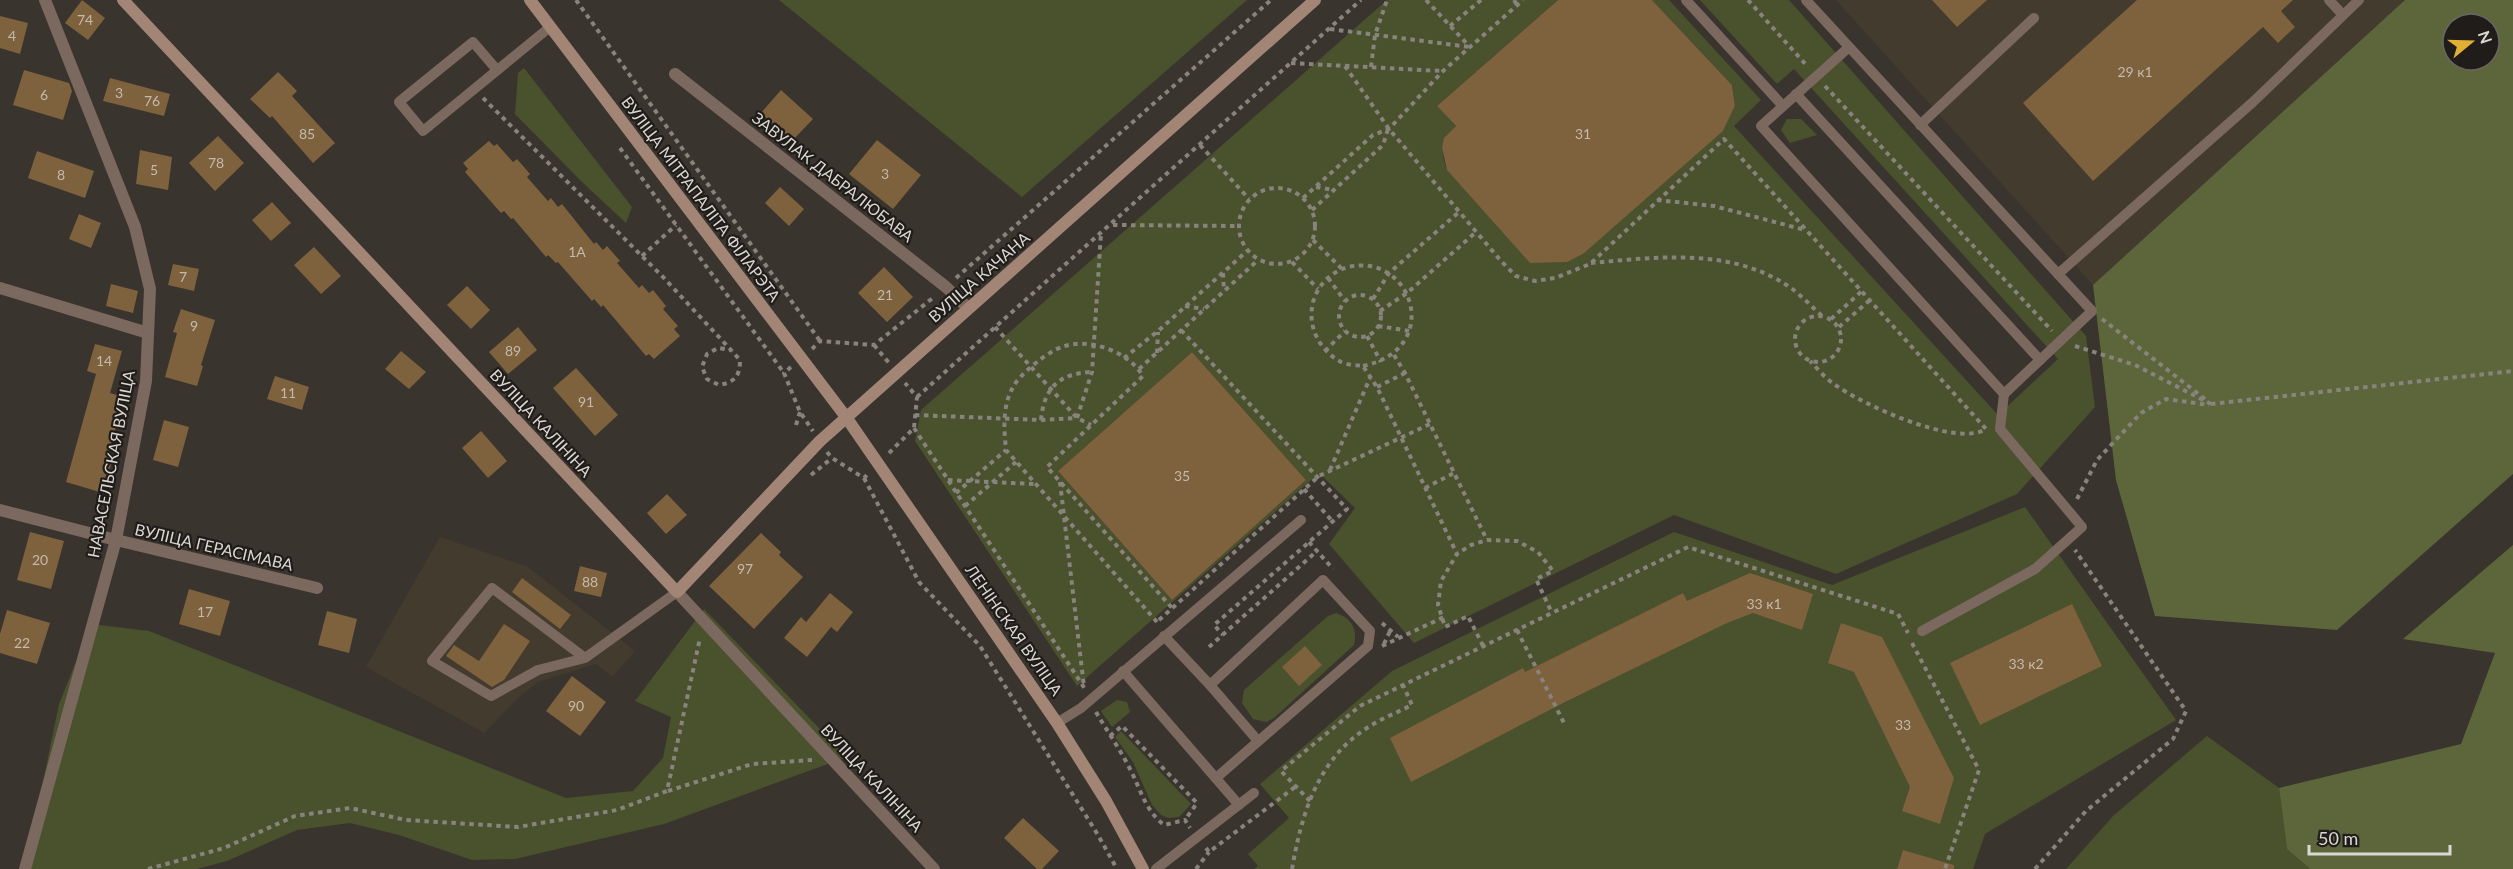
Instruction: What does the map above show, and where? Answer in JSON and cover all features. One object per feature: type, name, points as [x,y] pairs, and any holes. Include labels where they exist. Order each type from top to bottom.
[{"type":"main road","name":"ВУЛІЦА КАЛІНІНА","points":[[123,0],[677,592]]},
{"type":"main road","name":"ВУЛІЦА МІТРАПАЛІТА ФІЛАРЭТА","points":[[530,0],[846,417]]},
{"type":"main road","name":"ВУЛІЦА КАЧАНА","points":[[677,592],[820,441],[1315,0]]},
{"type":"main road","name":"ЛЕНІНСКАЯ ВУЛІЦА","points":[[846,417],[1058,723],[1106,801],[1143,869]]},
{"type":"street","name":"НАВАСЕЛЬСКАЯ ВУЛІЦА","points":[[25,869],[116,540],[146,381],[150,288],[135,227],[45,0]]},
{"type":"street","name":"ЗАВУЛАК ДАБРАЛЮБАВА","points":[[675,74],[946,287],[968,308]]},
{"type":"street","points":[[0,288],[148,333]]},
{"type":"street","name":"ВУЛІЦА ГЕРАСІМАВА","points":[[0,510],[317,588]]},
{"type":"street","name":"ВУЛІЦА КАЛІНІНА","points":[[677,592],[934,869]]},
{"type":"lane","points":[[1686,0],[1783,106]]},
{"type":"lane","points":[[1806,0],[2092,311],[2004,394],[2000,429],[2082,527],[2035,569],[1922,631]]},
{"type":"lane","points":[[2329,0],[2343,15]]},
{"type":"lane","points":[[2058,274],[2253,102],[2359,0]]},
{"type":"lane","points":[[1920,125],[2034,18]]},
{"type":"lane","points":[[497,70],[473,42],[399,102],[423,131],[550,27]]},
{"type":"lane","points":[[1848,48],[1761,126],[2004,394]]},
{"type":"lane","points":[[1796,94],[2040,360]]},
{"type":"lane","points":[[1058,723],[1081,708],[1301,520]]},
{"type":"lane","points":[[1210,685],[1323,580],[1370,631],[1368,646],[1216,778]]},
{"type":"lane","points":[[585,657],[492,588],[432,661],[491,696],[538,670],[585,657],[677,592]]},
{"type":"lane","points":[[1164,636],[1258,741]]},
{"type":"lane","points":[[1123,671],[1239,805]]},
{"type":"lane","points":[[1156,869],[1254,793]]},
{"type":"path","points":[[576,0],[820,341],[874,345],[946,287],[1271,0]]},
{"type":"path","points":[[917,397],[1361,0]]},
{"type":"path","points":[[1371,67],[1376,34],[1386,0]]},
{"type":"path","points":[[1426,0],[1470,47]]},
{"type":"path","points":[[1450,26],[1475,2],[1481,0]]},
{"type":"path","points":[[1312,210],[1383,145],[1389,129],[1443,71],[1516,2],[1523,0]]},
{"type":"path","points":[[1748,0],[2060,341],[2135,365],[2213,405]]},
{"type":"path","points":[[1329,28],[1470,47]]},
{"type":"path","points":[[1290,63],[1443,71]]},
{"type":"path","points":[[1345,66],[1389,129],[1516,276],[1535,281],[1555,278],[1590,264],[1673,256],[1742,265],[1766,274],[1791,288],[1822,316],[1831,319],[1839,327],[1841,343],[1833,357],[1826,361],[1810,361]]},
{"type":"path","points":[[474,89],[642,256],[731,350],[740,360],[740,373],[732,383],[719,386],[707,379],[702,367],[707,354],[718,348],[731,350]]},
{"type":"path","points":[[1303,198],[1373,135],[1389,129]]},
{"type":"path","points":[[1590,264],[1724,139],[1986,429],[1979,434],[1959,434],[1912,422],[1871,407],[1832,383],[1797,349],[1796,332],[1806,319],[1822,316]]},
{"type":"path","points":[[615,140],[784,373]]},
{"type":"path","points":[[1200,145],[1249,199]]},
{"type":"path","points":[[1316,187],[1334,190]]},
{"type":"path","points":[[1276,188],[1290,190],[1303,198],[1312,210],[1315,225],[1313,240],[1304,253],[1292,262],[1280,265],[1258,260],[1247,251],[1238,226],[1241,212],[1249,199],[1261,191],[1276,188]]},
{"type":"path","points":[[1656,200],[1714,206],[1807,230]]},
{"type":"path","points":[[1373,299],[1389,273],[1459,212]]},
{"type":"path","points":[[642,256],[676,225]]},
{"type":"path","points":[[1112,225],[1238,226]]},
{"type":"path","points":[[1077,418],[1092,372],[1101,232]]},
{"type":"path","points":[[1380,311],[1407,293],[1476,232]]},
{"type":"path","points":[[1313,240],[1342,269]]},
{"type":"path","points":[[1124,358],[1158,331],[1247,251]]},
{"type":"path","points":[[1139,369],[1258,260]]},
{"type":"path","points":[[1292,262],[1318,289]]},
{"type":"path","points":[[1358,265],[1374,267],[1389,273],[1407,293],[1411,312],[1410,331],[1404,344],[1381,362],[1363,366],[1343,363],[1325,351],[1316,337],[1311,321],[1312,305],[1318,289],[1328,278],[1342,269],[1358,265]]},
{"type":"path","points":[[1223,272],[1224,291]]},
{"type":"path","points":[[1328,278],[1345,301]]},
{"type":"path","points":[[1831,319],[1862,291]]},
{"type":"path","points":[[1364,295],[1373,299],[1380,311],[1378,326],[1367,336],[1351,336],[1345,331],[1338,316],[1345,301],[1353,296],[1364,295]]},
{"type":"path","points":[[1839,327],[1870,300]]},
{"type":"path","points":[[1185,306],[1205,309]]},
{"type":"path","points":[[2092,311],[2213,405]]},
{"type":"path","points":[[1378,326],[1410,331]]},
{"type":"path","points":[[995,327],[1077,418],[1091,425]]},
{"type":"path","points":[[1181,330],[1319,476],[1347,509],[1214,625],[1223,635]]},
{"type":"path","points":[[1157,353],[1158,331]]},
{"type":"path","points":[[1325,351],[1345,331]]},
{"type":"path","points":[[1367,336],[1381,362]]},
{"type":"path","points":[[1157,622],[1006,450],[1003,419],[1013,387],[1031,367],[1062,347],[1094,344],[1124,358],[1139,369],[1143,376],[1047,467],[1172,608]]},
{"type":"path","points":[[1394,354],[1486,540]]},
{"type":"path","points":[[1363,366],[1377,387],[1457,554]]},
{"type":"path","points":[[2070,513],[2097,460],[2141,413],[2166,399],[2213,405],[2513,371]]},
{"type":"path","points":[[1041,420],[1045,399],[1062,378],[1081,372],[1092,372]]},
{"type":"path","points":[[1377,387],[1405,373]]},
{"type":"path","points":[[1329,472],[1371,378]]},
{"type":"path","points":[[796,425],[800,412]]},
{"type":"path","points":[[915,415],[1041,420],[1077,418]]},
{"type":"path","points":[[1149,629],[1319,476],[1430,423]]},
{"type":"path","points":[[914,428],[1084,687],[1110,736],[1130,769],[1144,803],[1154,817],[1164,825],[1185,820],[1197,803],[1122,726],[1110,736]]},
{"type":"path","points":[[956,493],[1006,450]]},
{"type":"path","points":[[804,481],[832,458]]},
{"type":"path","points":[[964,506],[1016,462]]},
{"type":"path","points":[[1425,488],[1454,473]]},
{"type":"path","points":[[864,478],[919,582],[980,646],[1117,869]]},
{"type":"path","points":[[948,480],[1034,484]]},
{"type":"path","points":[[1060,481],[1084,687]]},
{"type":"path","points":[[1304,489],[1333,522]]},
{"type":"path","points":[[2035,869],[2086,811],[2173,739],[2186,711],[2068,539]]},
{"type":"path","points":[[1482,646],[1468,616],[1445,627],[1438,604],[1441,581],[1457,554],[1471,545],[1486,540],[1517,541],[1538,552],[1553,571],[1536,579],[1552,613]]},
{"type":"path","points":[[1310,801],[1281,771],[1360,706],[1688,547],[1898,615],[1979,770],[1945,869]]},
{"type":"path","points":[[1209,647],[1317,551]]},
{"type":"path","points":[[668,791],[704,622]]},
{"type":"path","points":[[1517,630],[1565,725]]},
{"type":"path","points":[[1383,645],[1390,631]]},
{"type":"path","points":[[1084,687],[1092,680]]},
{"type":"path","points":[[1292,869],[1298,834],[1316,783],[1335,755],[1369,727],[1412,705],[1403,685]]},
{"type":"path","points":[[148,869],[224,848],[295,816],[306,814],[350,808],[406,820],[518,827],[617,810],[752,764],[832,758]]},
{"type":"path","points":[[1196,869],[1209,852],[1295,787]]},
{"type":"path","points":[[1185,820],[1209,852]]},
{"type":"shaded area","points":[[1836,0],[2405,0],[2093,285]]},
{"type":"shaded area","points":[[440,537],[528,567],[635,651],[613,676],[595,664],[538,682],[519,697],[484,733],[366,667]]},
{"type":"green space","points":[[779,0],[1247,0],[1022,197]]},
{"type":"green space","points":[[1387,0],[1558,0],[1437,106],[1456,126],[1443,146],[1447,170],[1723,131],[1735,106],[1732,85],[1652,0],[1669,0],[1761,100],[1734,126],[1998,415],[2058,359],[1794,69],[1777,84],[1700,0],[1789,0],[2086,336],[2095,407],[2017,494],[1836,574],[1674,515],[1414,643],[1329,544],[1355,508],[1319,473],[1077,686],[915,441],[921,410]],"holes":[[[1192,352],[1306,480],[1172,600],[1058,471]]]},
{"type":"green space","points":[[2405,0],[2513,0],[2513,474],[2337,630],[2155,616],[2116,480],[2093,285]]},
{"type":"green space","points":[[524,68],[632,207],[626,223],[515,114],[518,73]]},
{"type":"green space","points":[[1787,119],[1801,119],[1817,135],[1790,143],[1781,130]]},
{"type":"green space","points":[[2025,507],[2176,720],[1985,834],[1973,869],[1254,869],[1258,866],[1248,854],[1289,818],[1260,784],[1392,671],[1674,532],[1832,585]]},
{"type":"green space","points":[[2513,545],[2513,869],[2310,869],[2287,849],[2279,788],[2461,744],[2495,653],[2403,639]]},
{"type":"green space","points":[[704,609],[847,757],[664,824],[515,859],[472,860],[399,835],[350,823],[297,830],[227,861],[197,869],[25,869],[59,704],[91,624],[149,631],[566,798],[633,791],[663,758],[671,717],[635,701]]},
{"type":"green space","points":[[1336,613],[1346,618],[1352,625],[1355,634],[1354,645],[1274,718],[1266,722],[1253,719],[1242,703],[1244,690],[1328,616]]},
{"type":"green space","points":[[1117,700],[1127,702],[1130,712],[1112,727],[1101,711]]},
{"type":"green space","points":[[1121,731],[1191,804],[1179,817],[1168,818],[1161,815],[1152,805],[1133,762],[1115,737]]},
{"type":"green space","points":[[2207,736],[2279,788],[2287,849],[2310,869],[2066,869],[2113,816]]},
{"type":"building","points":[[82,0],[105,18],[88,40],[65,23]]},
{"type":"building","points":[[1558,0],[1652,0],[1732,85],[1735,106],[1723,131],[1583,254],[1567,262],[1530,263],[1447,170],[1442,148],[1444,138],[1456,126],[1437,106]]},
{"type":"building","points":[[1932,0],[1987,0],[1957,27]]},
{"type":"building","points":[[2137,0],[2293,0],[2281,11],[2295,27],[2278,43],[2263,27],[2093,181],[2023,103]]},
{"type":"building","points":[[0,16],[28,23],[20,54],[0,48]]},
{"type":"building","points":[[24,70],[69,83],[72,91],[63,120],[13,105]]},
{"type":"building","points":[[278,72],[297,91],[292,96],[335,143],[313,163],[272,116],[270,118],[250,99]]},
{"type":"building","points":[[110,78],[170,94],[164,116],[103,101]]},
{"type":"building","points":[[781,90],[813,119],[792,141],[761,113]]},
{"type":"building","points":[[218,136],[244,163],[215,191],[189,163]]},
{"type":"building","points":[[877,140],[921,175],[893,209],[849,174]]},
{"type":"building","points":[[489,141],[494,146],[497,144],[513,162],[517,159],[530,174],[527,177],[548,201],[551,198],[558,207],[562,204],[594,244],[596,242],[603,250],[607,246],[620,261],[617,263],[639,288],[642,285],[649,293],[653,290],[666,306],[663,309],[678,326],[674,329],[680,336],[654,359],[649,354],[646,356],[603,305],[601,307],[594,299],[592,301],[558,262],[556,263],[548,255],[546,257],[513,218],[511,219],[504,211],[501,213],[465,172],[468,169],[463,163]]},
{"type":"building","points":[[140,150],[172,157],[168,190],[136,184]]},
{"type":"building","points":[[37,151],[94,171],[85,198],[28,178]]},
{"type":"building","points":[[780,187],[804,209],[789,226],[765,203]]},
{"type":"building","points":[[272,202],[291,223],[271,241],[252,220]]},
{"type":"building","points":[[79,214],[101,223],[91,248],[69,239]]},
{"type":"building","points":[[314,247],[341,276],[321,294],[294,265]]},
{"type":"building","points":[[173,264],[199,269],[194,291],[168,285]]},
{"type":"building","points":[[884,267],[913,297],[887,322],[858,293]]},
{"type":"building","points":[[111,284],[138,291],[133,313],[106,306]]},
{"type":"building","points":[[467,286],[490,310],[471,329],[447,305]]},
{"type":"building","points":[[181,309],[215,320],[197,386],[165,377],[177,333],[173,332]]},
{"type":"building","points":[[518,327],[537,350],[508,374],[489,352]]},
{"type":"building","points":[[95,344],[122,351],[110,393],[124,397],[108,456],[113,457],[103,493],[66,482],[96,374],[87,371]]},
{"type":"building","points":[[401,351],[426,372],[409,389],[385,369]]},
{"type":"building","points":[[1192,352],[1306,480],[1172,600],[1058,471]]},
{"type":"building","points":[[576,368],[618,415],[595,436],[553,388]]},
{"type":"building","points":[[275,376],[309,387],[302,410],[267,399]]},
{"type":"building","points":[[164,420],[189,427],[178,467],[153,460]]},
{"type":"building","points":[[481,431],[507,461],[488,478],[462,448]]},
{"type":"building","points":[[667,494],[687,515],[666,534],[647,513]]},
{"type":"building","points":[[30,532],[64,541],[51,589],[17,580]]},
{"type":"building","points":[[761,533],[781,552],[779,555],[803,577],[754,629],[709,586]]},
{"type":"building","points":[[580,566],[607,573],[601,597],[574,591]]},
{"type":"building","points":[[1750,573],[1813,594],[1802,630],[1753,613],[1727,623],[1567,701],[1411,782],[1390,738],[1523,668],[1525,672],[1683,593],[1687,601]]},
{"type":"building","points":[[522,578],[571,615],[560,629],[512,592]]},
{"type":"building","points":[[189,589],[230,601],[220,636],[179,624]]},
{"type":"building","points":[[830,593],[853,612],[837,632],[831,627],[807,657],[784,638],[801,617],[806,622]]},
{"type":"building","points":[[2072,604],[2102,666],[1980,725],[1950,663]]},
{"type":"building","points":[[7,610],[50,623],[37,664],[0,653],[0,634]]},
{"type":"building","points":[[327,611],[357,619],[349,653],[318,645]]},
{"type":"building","points":[[1841,623],[1882,637],[1954,778],[1940,824],[1902,811],[1910,787],[1854,672],[1828,663]]},
{"type":"building","points":[[504,624],[530,641],[504,680],[492,687],[446,656],[454,645],[479,661]]},
{"type":"building","points":[[1305,646],[1322,665],[1299,686],[1282,667]]},
{"type":"building","points":[[572,676],[606,702],[580,736],[546,711]]},
{"type":"building","points":[[1023,818],[1059,851],[1042,869],[1037,869],[1004,838]]},
{"type":"building","points":[[1903,850],[1954,865],[1954,869],[1897,869]]}]
